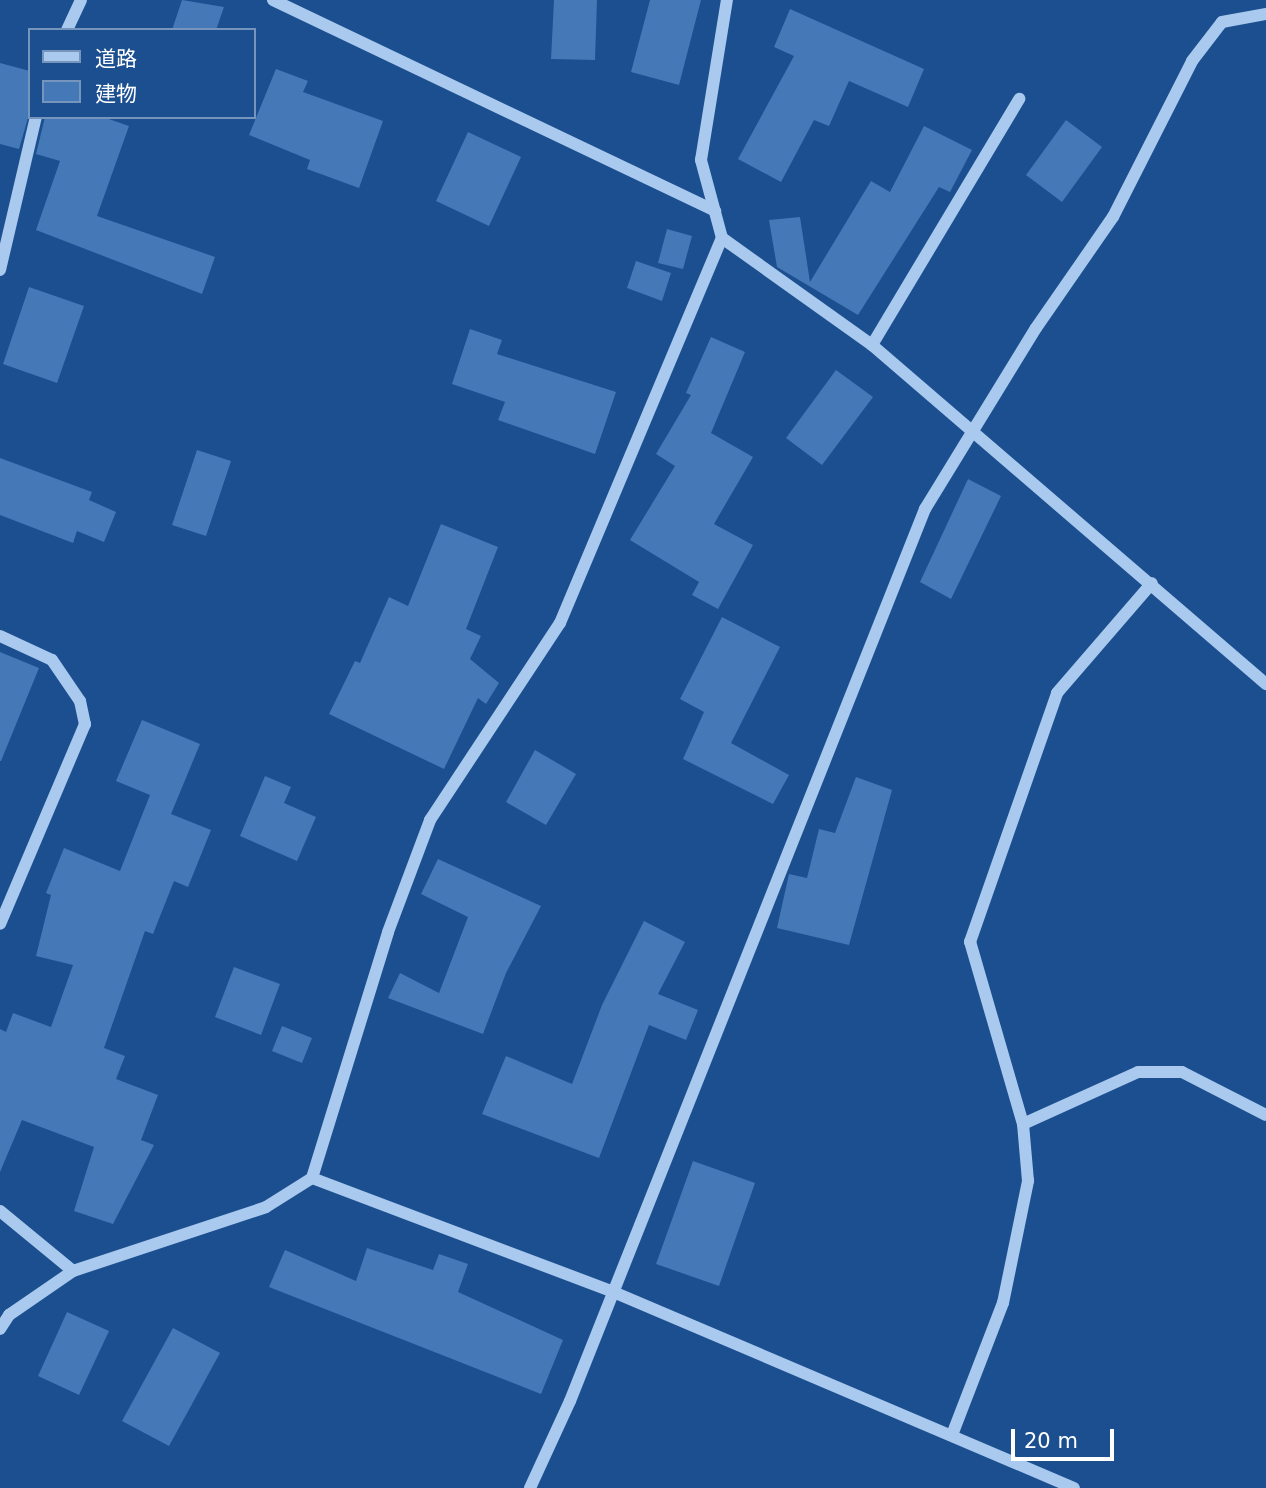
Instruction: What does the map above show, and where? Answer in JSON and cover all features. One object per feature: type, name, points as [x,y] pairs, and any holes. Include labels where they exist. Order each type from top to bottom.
[{"type":"street","points":[[68,28],[81,0]]},
{"type":"street","points":[[273,0],[715,211]]},
{"type":"street","points":[[0,1329],[9,1315],[73,1271],[266,1207],[312,1178],[388,932],[430,820],[560,623],[722,238],[701,160],[727,0]]},
{"type":"street","points":[[530,1488],[925,509],[972,431],[1113,217],[1192,61],[1222,22],[1266,14]]},
{"type":"street","points":[[872,345],[1019,99]]},
{"type":"street","points":[[0,270],[36,119]]},
{"type":"street","points":[[722,238],[872,345],[1152,583],[1266,684]]},
{"type":"street","points":[[952,1435],[1016,1258],[1028,1181],[1023,1124],[970,942],[1057,693],[1152,583]]},
{"type":"street","points":[[0,636],[52,660],[80,701],[85,724],[0,924]]},
{"type":"street","points":[[1023,1124],[1138,1072],[1182,1072],[1266,1115]]},
{"type":"street","points":[[312,1178],[611,1291],[1074,1488]]},
{"type":"street","points":[[0,1211],[73,1271]]},
{"type":"building","points":[[182,0],[224,7],[217,28],[173,28]]},
{"type":"building","points":[[554,0],[597,0],[595,60],[551,59]]},
{"type":"building","points":[[650,0],[701,0],[679,85],[631,72]]},
{"type":"building","points":[[790,9],[924,69],[908,107],[849,81],[829,126],[814,120],[781,182],[738,159],[794,56],[774,47]]},
{"type":"building","points":[[0,63],[28,70],[28,118],[19,149],[0,144]]},
{"type":"building","points":[[276,69],[308,81],[303,92],[383,121],[359,188],[307,169],[310,160],[249,135]]},
{"type":"building","points":[[45,119],[109,119],[129,126],[97,216],[215,257],[202,294],[36,230],[60,161],[36,154]]},
{"type":"building","points":[[1066,120],[1102,147],[1062,202],[1026,175]]},
{"type":"building","points":[[924,126],[972,150],[950,192],[939,187],[858,315],[777,267],[769,220],[800,217],[810,282],[871,181],[890,192]]},
{"type":"building","points":[[468,132],[521,157],[489,226],[436,201]]},
{"type":"building","points":[[667,229],[692,236],[683,269],[658,263]]},
{"type":"building","points":[[636,261],[671,273],[662,301],[627,288]]},
{"type":"building","points":[[29,287],[84,306],[57,383],[3,364]]},
{"type":"building","points":[[470,329],[502,340],[497,354],[616,392],[595,454],[498,420],[505,402],[452,384]]},
{"type":"building","points":[[711,337],[745,352],[711,433],[753,457],[714,524],[753,545],[718,609],[692,595],[699,582],[630,540],[675,466],[656,454],[691,395],[686,393]]},
{"type":"building","points":[[836,370],[873,397],[822,465],[786,438]]},
{"type":"building","points":[[197,450],[231,461],[206,536],[172,525]]},
{"type":"building","points":[[0,458],[92,492],[89,500],[116,512],[104,542],[77,531],[73,543],[0,515]]},
{"type":"building","points":[[968,479],[1001,496],[951,599],[920,582]]},
{"type":"building","points":[[441,524],[498,547],[466,629],[481,636],[470,659],[499,683],[486,704],[478,698],[444,769],[329,714],[355,661],[360,663],[389,597],[408,606]]},
{"type":"building","points":[[722,617],[780,647],[731,743],[789,775],[773,804],[683,759],[704,712],[680,699]]},
{"type":"building","points":[[0,652],[39,668],[1,761],[0,761]]},
{"type":"building","points":[[142,720],[200,744],[171,814],[211,830],[188,887],[174,881],[153,934],[145,931],[104,1048],[125,1056],[116,1079],[158,1095],[141,1140],[154,1145],[113,1224],[74,1211],[94,1147],[22,1120],[0,1172],[0,1029],[6,1032],[13,1013],[51,1027],[73,965],[36,956],[51,895],[46,893],[64,848],[120,871],[150,795],[116,781]]},
{"type":"building","points":[[535,750],[576,774],[546,825],[506,802]]},
{"type":"building","points":[[265,776],[291,787],[284,803],[316,817],[297,861],[240,836]]},
{"type":"building","points":[[856,777],[892,790],[849,945],[777,928],[789,874],[807,878],[819,829],[835,833]]},
{"type":"building","points":[[438,859],[541,906],[506,973],[483,1034],[388,998],[400,973],[439,993],[468,917],[421,894]]},
{"type":"building","points":[[644,921],[685,942],[658,994],[698,1010],[686,1040],[649,1025],[599,1158],[482,1114],[506,1056],[572,1084],[602,1005]]},
{"type":"building","points":[[234,967],[280,984],[261,1035],[215,1017]]},
{"type":"building","points":[[282,1026],[312,1038],[302,1063],[272,1051]]},
{"type":"building","points":[[693,1161],[755,1183],[719,1286],[656,1264]]},
{"type":"building","points":[[367,1248],[433,1270],[439,1254],[468,1264],[458,1292],[563,1340],[541,1394],[269,1287],[285,1250],[356,1281]]},
{"type":"building","points":[[67,1312],[109,1331],[79,1395],[38,1376]]},
{"type":"building","points":[[173,1328],[220,1353],[169,1446],[122,1421]]}]
